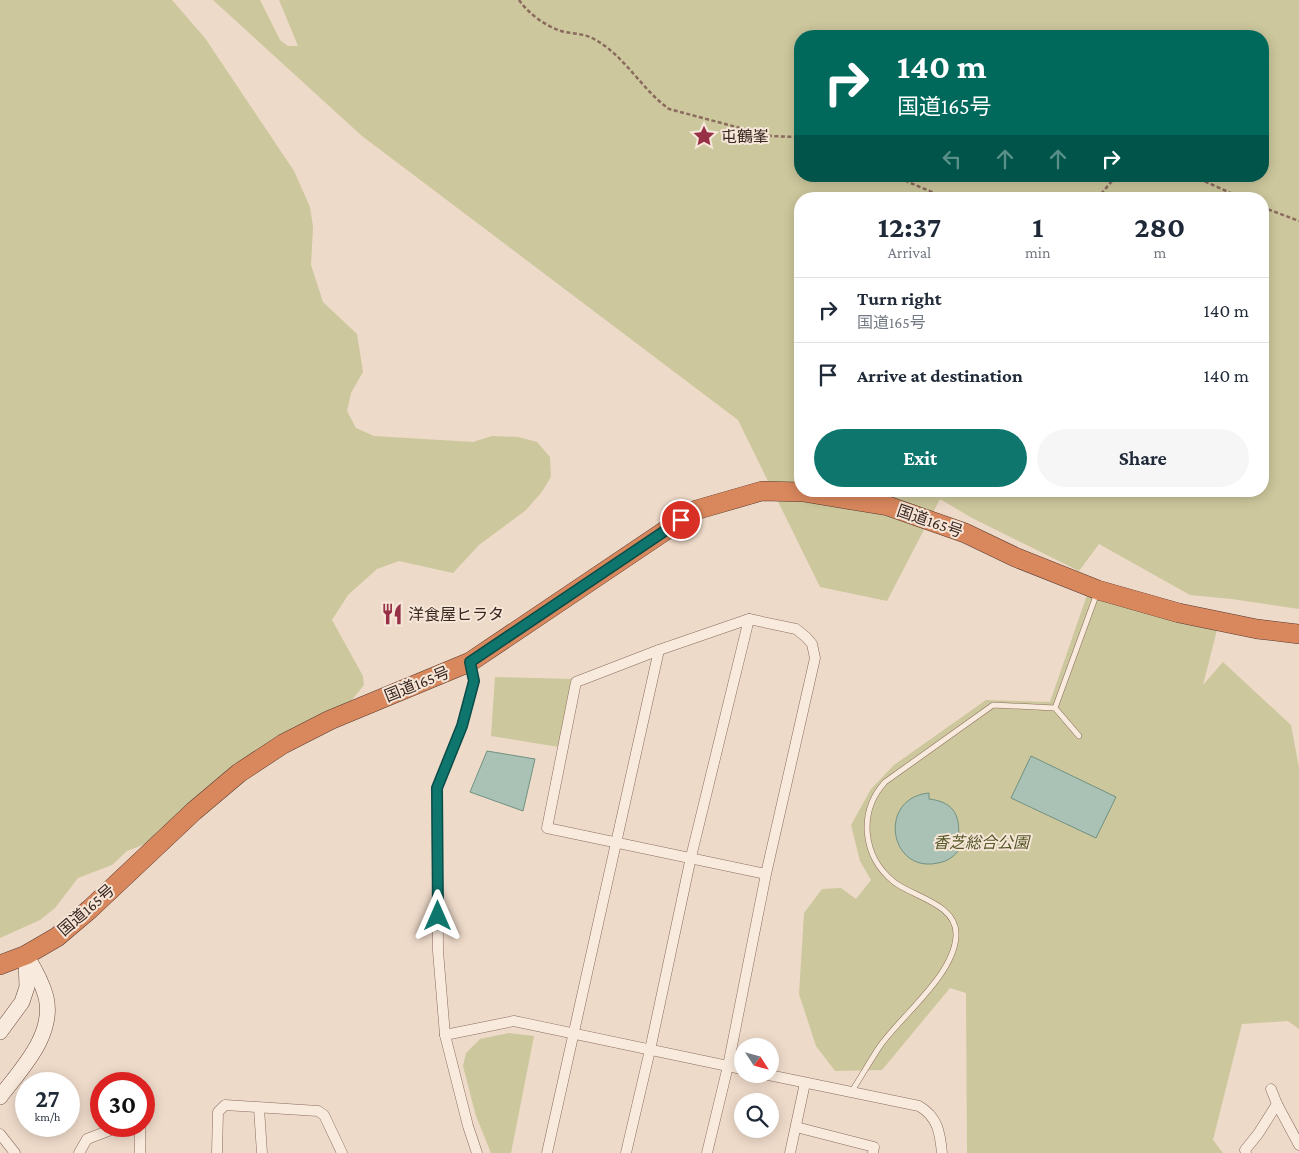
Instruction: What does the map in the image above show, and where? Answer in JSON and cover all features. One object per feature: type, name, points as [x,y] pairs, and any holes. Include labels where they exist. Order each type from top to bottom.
[{"type":"highway","name":"国道165号","points":[[0,965],[26,955],[57,937],[90,909],[194,810],[238,773],[283,744],[330,720],[470,662],[696,510],[762,491],[794,492]]},
{"type":"highway","name":"国道165号","points":[[833,497],[888,506],[966,533],[1015,557],[1098,590],[1179,613],[1257,629],[1299,634]]},
{"type":"main road","points":[[0,1032],[22,1002],[28,987],[26,955]]},
{"type":"main road","points":[[0,1096],[30,1057],[40,1040],[46,1020],[46,999],[38,977],[26,955]]},
{"type":"street","points":[[626,1153],[691,857],[749,619]]},
{"type":"street","points":[[707,1153],[728,1066],[766,874],[815,658],[812,644],[806,636],[796,629],[749,619],[659,650],[576,682],[547,828],[766,874]]},
{"type":"street","points":[[547,1153],[659,650]]},
{"type":"street","points":[[470,662],[474,681],[462,726],[437,788],[438,951],[445,1035],[468,1126],[477,1153]]},
{"type":"street","points":[[445,1035],[514,1021],[734,1067]]},
{"type":"street","points":[[779,1077],[919,1106],[928,1111],[935,1120],[940,1133],[942,1153]]},
{"type":"street","points":[[790,1153],[805,1083]]},
{"type":"street","points":[[1271,1089],[1299,1144]]},
{"type":"street","points":[[1246,1153],[1245,1150],[1258,1134],[1277,1104]]},
{"type":"street","points":[[217,1153],[218,1112],[225,1106],[318,1111],[324,1115],[342,1153]]},
{"type":"street","points":[[260,1108],[262,1153]]},
{"type":"street","points":[[796,1127],[874,1147],[873,1153]]},
{"type":"street","points":[[0,1134],[15,1153]]},
{"type":"street","points":[[79,1153],[87,1139],[92,1137]]},
{"type":"street","points":[[140,1137],[140,1153]]},
{"type":"lane","points":[[1055,708],[1098,590]]},
{"type":"lane","points":[[852,1092],[880,1046],[946,968],[955,949],[956,933],[951,920],[942,909],[895,883],[873,856],[866,836],[866,824],[873,799],[885,782],[992,705],[1055,708],[1079,736]]},
{"type":"path","points":[[519,0],[538,19],[558,30],[592,38],[616,55],[655,99],[669,109],[770,136],[794,137]]},
{"type":"path","points":[[908,182],[932,192]]},
{"type":"path","points":[[1103,192],[1111,182]]},
{"type":"path","points":[[1206,182],[1228,192]]},
{"type":"path","points":[[1269,210],[1299,221]]},
{"type":"green space","points":[[0,0],[172,0],[205,38],[294,171],[310,207],[313,227],[311,265],[323,302],[357,334],[363,372],[351,393],[347,411],[356,428],[374,436],[473,442],[492,436],[518,437],[537,442],[550,457],[551,477],[541,493],[526,510],[479,545],[453,573],[399,561],[377,569],[348,595],[332,620],[363,676],[364,685],[352,700],[228,771],[145,844],[127,851],[112,865],[78,878],[55,908],[40,920],[0,938]]},
{"type":"green space","points":[[213,0],[260,0],[280,40],[288,46],[298,46],[279,0],[1299,0],[1299,609],[1190,595],[1099,544],[1079,571],[972,518],[940,499],[887,601],[820,587],[738,420],[362,136]]},
{"type":"green space","name":"香芝総合公園","points":[[1087,595],[1217,630],[1203,685],[1223,662],[1291,725],[1299,768],[1299,1029],[1288,1021],[1242,1024],[1213,1140],[1223,1153],[967,1153],[966,993],[950,988],[882,1070],[835,1071],[816,1046],[799,994],[804,913],[822,889],[841,888],[856,899],[871,880],[860,861],[851,825],[871,789],[894,765],[986,700],[1050,702]]},
{"type":"green space","points":[[495,677],[573,679],[559,747],[491,736]]},
{"type":"green space","points":[[509,1033],[534,1036],[511,1153],[491,1153],[476,1116],[463,1066],[466,1053],[480,1039]]},
{"type":"shaded area","points":[[487,751],[535,759],[523,811],[470,792]]},
{"type":"shaded area","points":[[1031,756],[1116,797],[1096,838],[1011,798]]},
{"type":"shaded area","points":[[929,793],[929,799],[938,801],[951,808],[955,813],[959,826],[958,842],[961,845],[959,849],[955,855],[946,861],[938,863],[921,863],[909,857],[900,847],[896,834],[896,820],[902,808],[912,798]]},
{"type":"place","name":"屯鶴峯","points":[[704,136]]},
{"type":"place","name":"洋食屋ヒラタ","points":[[392,614]]},
{"type":"route","points":[[438,916],[437,788],[462,726],[474,681],[470,662],[681,520]]}]
